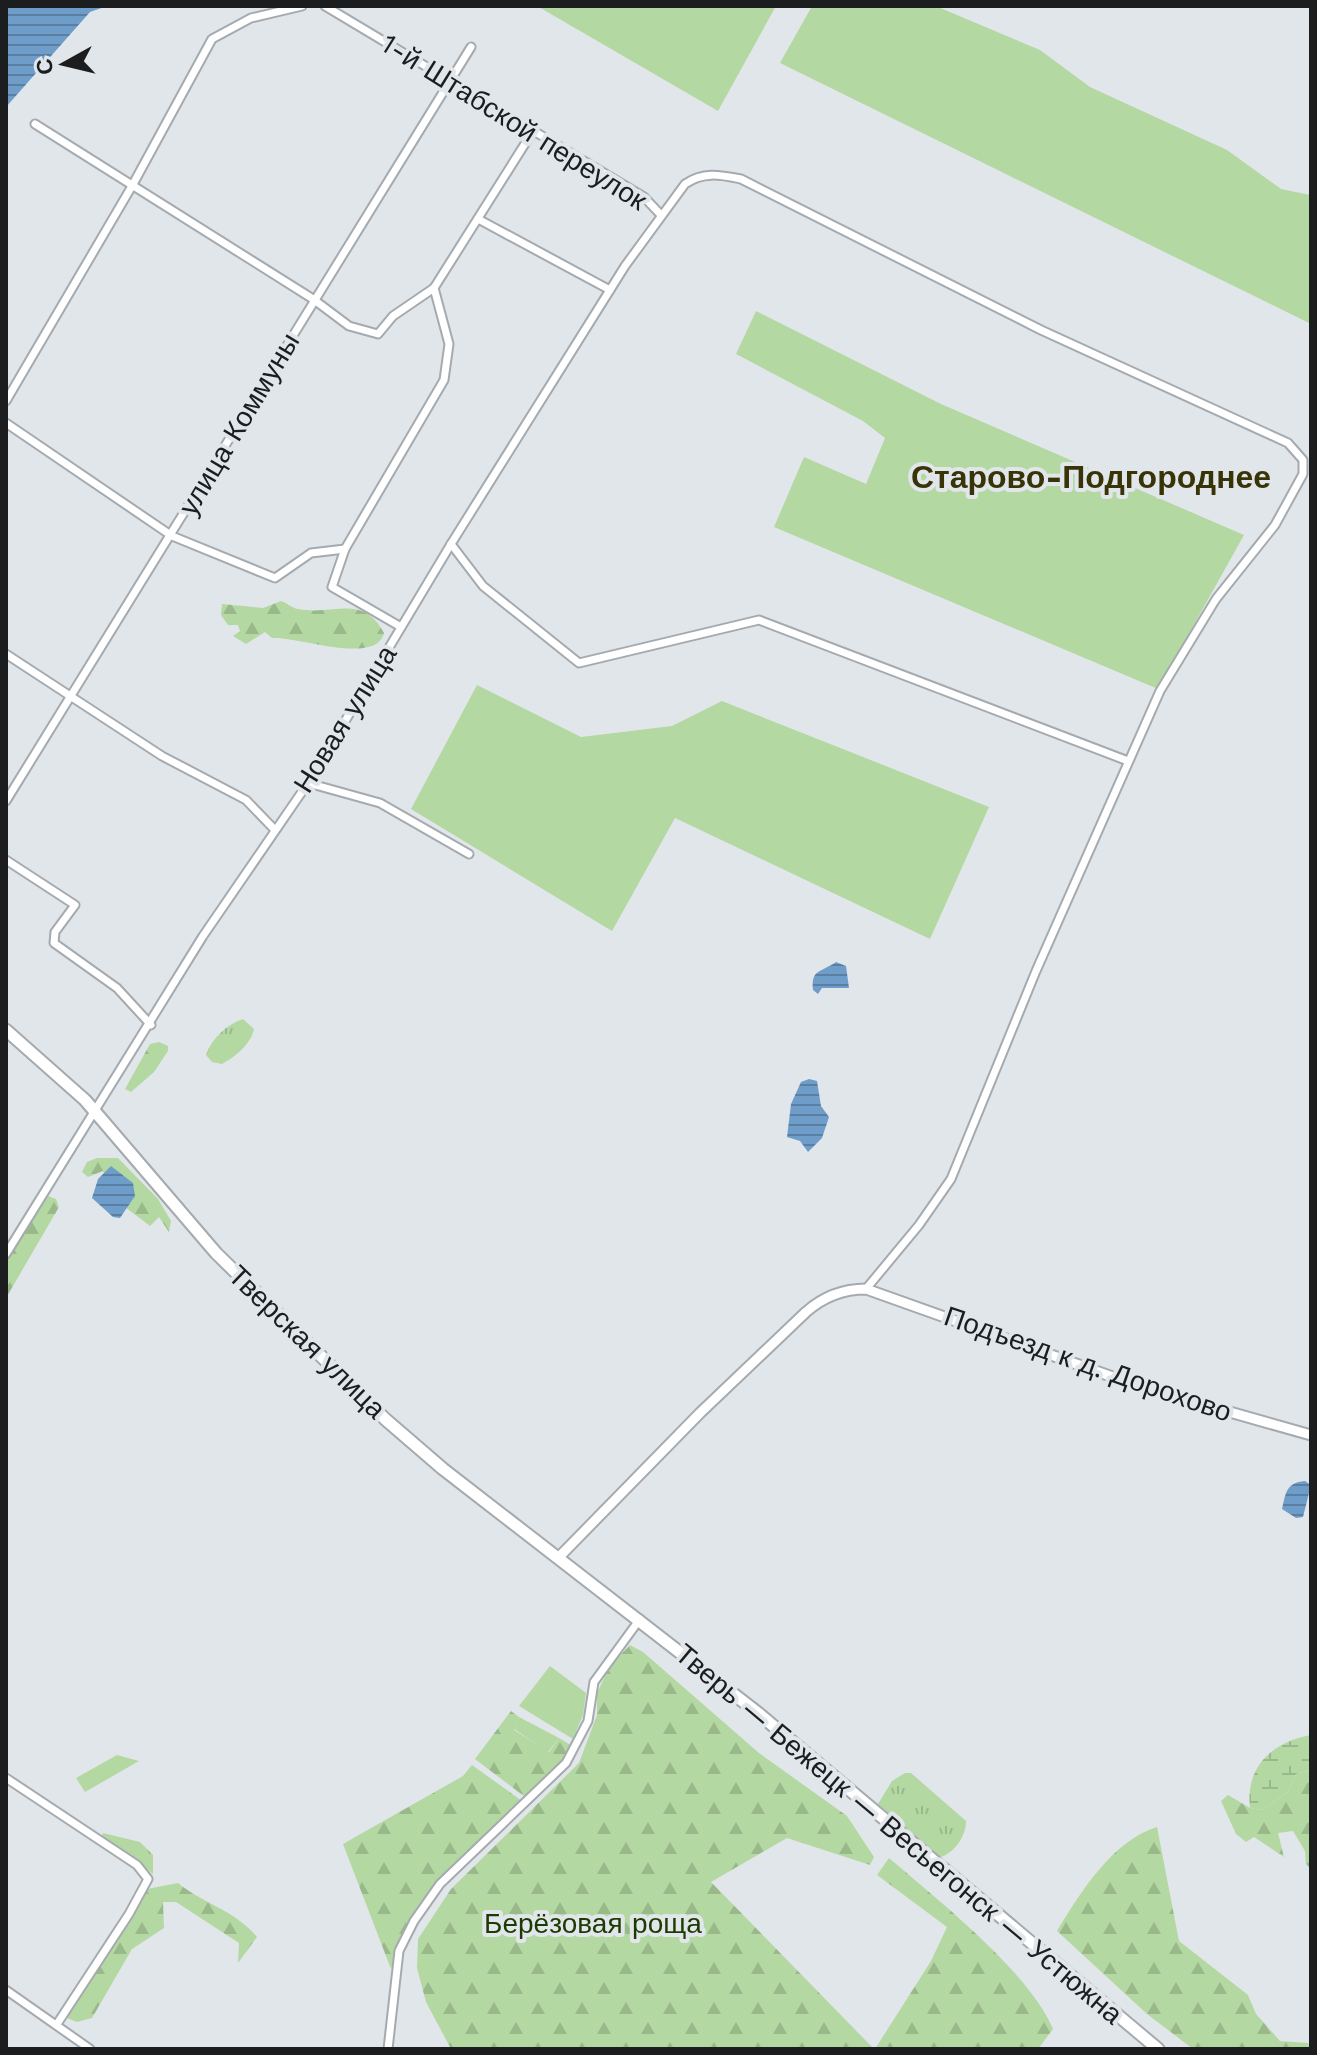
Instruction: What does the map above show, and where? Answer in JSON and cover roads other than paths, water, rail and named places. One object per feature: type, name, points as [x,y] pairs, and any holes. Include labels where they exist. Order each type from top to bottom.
[{"type":"main road","name":"Тверская улица","points":[[6,1030],[96,1113],[185,1220],[356,1393],[443,1469],[640,1619]]},
{"type":"main road","name":"Тверь — Бежецк — Весьегонск — Устюжна","points":[[640,1619],[811,1756],[1158,2049]]},
{"type":"street","points":[[6,401],[132,186],[212,39],[251,18],[302,6]]},
{"type":"street","name":"1-й Штабской переулок","points":[[325,6],[644,197],[661,215]]},
{"type":"street","name":"улица Коммуны","points":[[6,801],[471,47]]},
{"type":"street","points":[[35,124],[313,299],[349,326],[378,334],[393,316],[434,288],[480,220],[533,131]]},
{"type":"street","name":"Новая улица","points":[[6,1254],[151,1025],[203,936],[308,783],[451,544],[610,290],[661,215],[695,176],[719,174],[741,179],[1041,330],[1295,449],[1303,460],[1303,474],[1292,495],[1275,525],[1193,633],[1160,691],[1128,761]]},
{"type":"street","points":[[480,220],[610,290]]},
{"type":"street","points":[[401,627],[332,587],[345,549],[444,380],[449,344],[434,288]]},
{"type":"street","points":[[6,423],[172,536],[275,578],[311,553],[345,549]]},
{"type":"street","points":[[451,544],[483,586],[579,663],[759,620],[1128,761],[951,1179],[919,1225],[866,1289],[838,1293],[811,1307],[700,1413],[560,1556]]},
{"type":"street","points":[[6,654],[162,756],[246,800],[274,829]]},
{"type":"street","points":[[308,783],[380,803],[469,854]]},
{"type":"street","points":[[6,860],[75,905],[55,932],[54,943],[117,988],[151,1025]]},
{"type":"street","name":"Подъезд к д. Дорохово","points":[[866,1289],[1138,1386],[1311,1435]]},
{"type":"street","points":[[388,2049],[399,1951],[414,1921],[440,1884],[566,1763],[588,1721],[594,1682],[640,1619]]},
{"type":"street","points":[[6,1778],[137,1865],[146,1876],[147,1884],[139,1900],[57,2024]]},
{"type":"street","points":[[6,1990],[90,2049]]},
{"type":"water","points":[[6,6],[107,6],[90,12],[6,107]]},
{"type":"water","points":[[836,962],[846,966],[849,988],[822,988],[818,994],[813,990],[815,975]]},
{"type":"water","points":[[809,1079],[817,1081],[821,1106],[829,1117],[822,1138],[808,1152],[800,1141],[787,1137],[791,1104],[801,1082]]},
{"type":"water","points":[[111,1166],[133,1183],[135,1196],[120,1218],[113,1217],[92,1198],[98,1179]]},
{"type":"water","points":[[1305,1481],[1311,1485],[1303,1517],[1296,1518],[1282,1509],[1290,1486]]},
{"type":"district","name":"Старово-Подгороднее","points":[[1091,477]]},
{"type":"park label","name":"Берёзовая роща","points":[[593,1923]]}]
